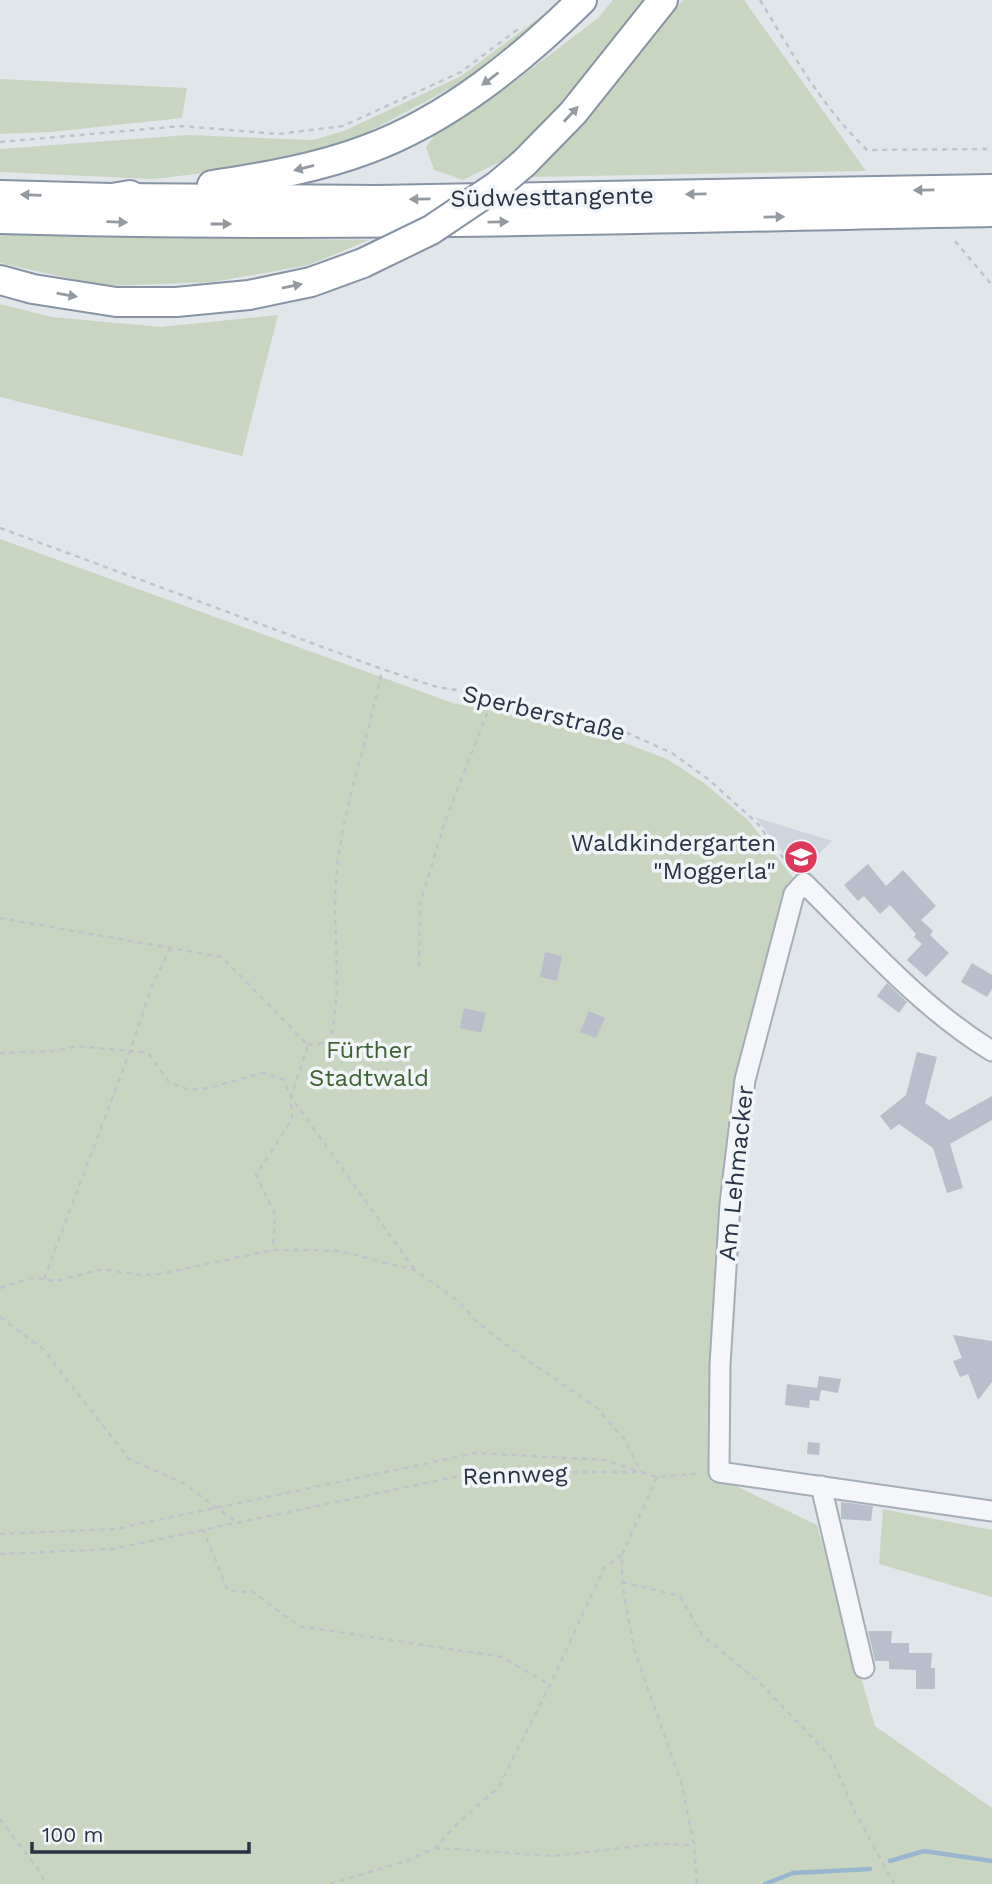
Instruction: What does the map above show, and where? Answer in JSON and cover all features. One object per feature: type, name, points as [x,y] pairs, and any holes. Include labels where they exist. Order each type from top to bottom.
[{"type":"highway","points":[[0,195],[112,198],[305,169],[369,149],[420,126],[481,86],[544,37],[582,0]]},
{"type":"highway","points":[[0,280],[33,289],[116,302],[176,302],[249,295],[298,285],[363,263],[431,230],[498,185],[524,163],[573,113],[663,0]]},
{"type":"highway","name":"Südwesttangente","points":[[112,198],[377,200],[992,188]]},
{"type":"highway","name":"Südwesttangente","points":[[0,219],[153,223],[406,224],[992,212]]},
{"type":"street","points":[[804,883],[922,999],[960,1031],[992,1051]]},
{"type":"street","name":"Am Lehmacker","points":[[719,1472],[720,1365],[730,1204],[745,1080],[794,894],[804,883]]},
{"type":"street","points":[[719,1472],[992,1511]]},
{"type":"street","points":[[821,1486],[864,1668]]},
{"type":"path","points":[[760,0],[801,67],[843,127],[867,150],[992,149]]},
{"type":"path","points":[[0,142],[183,126],[278,134],[343,126],[461,72],[524,24]]},
{"type":"path","points":[[955,241],[992,285]]},
{"type":"path","name":"Sperberstraße","points":[[0,528],[437,687],[494,696],[616,728],[672,754],[708,779],[757,823],[804,883]]},
{"type":"path","points":[[309,1045],[330,1042],[337,1013],[334,901],[338,860],[344,821],[372,721],[382,669]]},
{"type":"path","points":[[419,966],[420,904],[445,821],[494,696]]},
{"type":"path","points":[[0,918],[222,957],[309,1045]]},
{"type":"path","points":[[44,1279],[152,986],[171,948]]},
{"type":"path","points":[[273,1251],[275,1214],[257,1175],[292,1119],[291,1097],[309,1045]]},
{"type":"path","points":[[0,1053],[56,1051],[78,1046],[148,1053],[169,1082],[189,1090],[208,1088],[263,1073],[283,1079],[291,1097],[415,1270],[457,1300],[477,1322],[517,1353],[596,1407],[625,1440],[641,1472]]},
{"type":"path","points":[[0,1287],[31,1278],[57,1281],[102,1269],[142,1275],[159,1274],[273,1251],[339,1251],[415,1270]]},
{"type":"path","points":[[0,1317],[43,1349],[129,1459],[183,1483],[236,1522]]},
{"type":"path","points":[[0,1534],[115,1529],[476,1453],[605,1460],[641,1472]]},
{"type":"path","name":"Rennweg","points":[[0,1554],[112,1549],[479,1472],[641,1472],[657,1477],[719,1472]]},
{"type":"path","points":[[657,1477],[621,1555],[622,1582],[634,1649],[682,1785],[694,1845],[697,1884]]},
{"type":"path","points":[[203,1530],[228,1591],[253,1592],[299,1626],[502,1657],[550,1685]]},
{"type":"path","points":[[330,1884],[406,1861],[435,1847],[498,1788],[550,1685],[604,1568],[621,1555]]},
{"type":"path","points":[[622,1582],[680,1596],[702,1635],[761,1684],[831,1757],[856,1814],[894,1884]]},
{"type":"path","points":[[0,1819],[38,1869],[46,1884]]},
{"type":"path","points":[[435,1847],[553,1856],[656,1844],[694,1845]]},
{"type":"shaded area","name":"Waldkindergarten \"Moggerla\"","points":[[755,817],[832,841],[799,873]]},
{"type":"green space","points":[[559,0],[566,0],[551,15],[464,81],[359,137],[307,154],[265,166],[153,179],[0,172],[0,149],[188,135],[313,140],[344,131],[461,76]]},
{"type":"green space","points":[[613,0],[648,0],[577,89],[508,158],[463,180],[434,170],[426,147],[445,121],[514,82],[598,18]]},
{"type":"green space","points":[[683,0],[744,0],[866,171],[531,177],[612,89]]},
{"type":"green space","points":[[0,79],[187,88],[182,118],[51,132],[0,134]]},
{"type":"green space","points":[[0,234],[369,240],[309,265],[213,282],[104,286],[0,263]]},
{"type":"green space","points":[[0,304],[52,317],[161,327],[278,315],[242,456],[0,397]]},
{"type":"green space","name":"Fürther Stadtwald","points":[[0,539],[453,703],[593,731],[667,759],[704,783],[749,821],[794,879],[737,1103],[711,1366],[734,1485],[817,1525],[875,1726],[992,1808],[992,1884],[0,1884]]},
{"type":"green space","points":[[883,1509],[992,1530],[992,1597],[879,1564]]},
{"type":"building","points":[[868,864],[886,886],[903,870],[936,906],[921,920],[933,931],[930,935],[949,953],[926,977],[907,960],[922,944],[914,937],[916,934],[890,905],[880,914],[864,896],[858,901],[844,885]]},
{"type":"building","points":[[545,952],[562,956],[557,981],[540,977]]},
{"type":"building","points":[[972,963],[992,975],[992,989],[987,997],[961,982]]},
{"type":"building","points":[[887,983],[907,1002],[899,1013],[877,996]]},
{"type":"building","points":[[464,1008],[486,1013],[481,1033],[460,1028]]},
{"type":"building","points":[[589,1011],[605,1018],[596,1038],[580,1032]]},
{"type":"building","points":[[917,1052],[937,1057],[925,1103],[949,1120],[992,1096],[992,1120],[950,1144],[963,1188],[947,1193],[933,1148],[899,1124],[891,1130],[880,1116],[906,1095]]},
{"type":"building","points":[[953,1335],[992,1341],[992,1382],[978,1400],[968,1374],[960,1377],[953,1361],[962,1358]]},
{"type":"building","points":[[819,1376],[841,1379],[838,1393],[821,1390],[819,1401],[810,1400],[809,1408],[785,1405],[787,1384],[817,1388]]},
{"type":"building","points":[[808,1442],[820,1443],[819,1455],[807,1454]]},
{"type":"building","points":[[841,1502],[873,1506],[871,1521],[841,1519]]},
{"type":"building","points":[[868,1631],[892,1631],[891,1643],[909,1643],[909,1653],[932,1653],[931,1668],[935,1668],[935,1689],[916,1689],[916,1670],[889,1669],[889,1661],[875,1661]]},
{"type":"waterway","points":[[890,1861],[924,1851],[992,1861]]},
{"type":"waterway","points":[[765,1884],[793,1873],[870,1869]]},
{"type":"place","name":"Waldkindergarten \"Moggerla\"","points":[[801,857]]}]
